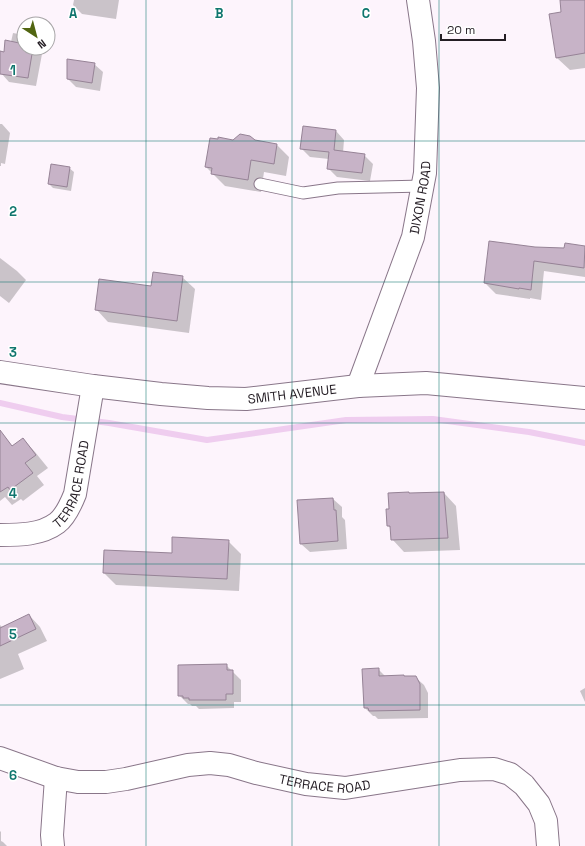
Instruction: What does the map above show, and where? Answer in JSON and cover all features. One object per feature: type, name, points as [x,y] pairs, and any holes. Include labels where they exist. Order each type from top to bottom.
[{"type":"street","name":"DIXON ROAD","points":[[358,386],[413,237],[423,186],[425,173],[428,88],[424,41],[418,0]]},
{"type":"street","name":"SMITH AVENUE","points":[[0,372],[93,386],[208,398],[246,398],[358,386],[426,384],[585,398]]},
{"type":"street","name":"TERRACE ROAD","points":[[0,535],[25,534],[44,530],[58,523],[69,509],[75,494],[93,386]]},
{"type":"street","name":"TERRACE ROAD","points":[[0,758],[56,778],[78,782],[106,782],[188,765],[210,763],[229,765],[256,773],[306,784],[345,788],[460,770],[494,769],[510,774],[524,784],[539,804],[546,821],[548,846]]},
{"type":"street","points":[[53,846],[52,835],[56,778]]},
{"type":"lane","points":[[260,184],[303,193],[338,188],[423,186]]},
{"type":"building","points":[[560,0],[585,0],[585,53],[556,58],[549,14],[561,12]]},
{"type":"building","points":[[5,40],[16,42],[16,56],[32,56],[28,78],[0,74],[0,51],[4,52]]},
{"type":"building","points":[[67,59],[95,63],[92,83],[67,79]]},
{"type":"building","points":[[303,126],[336,130],[334,150],[365,154],[362,173],[327,169],[329,152],[300,149]]},
{"type":"building","points":[[240,134],[250,136],[255,140],[277,144],[274,164],[251,160],[248,180],[211,174],[212,168],[205,167],[210,138],[218,139],[218,137],[233,140]]},
{"type":"building","points":[[51,164],[70,167],[67,187],[48,184]]},
{"type":"building","points":[[489,241],[535,247],[564,248],[565,243],[585,246],[584,268],[534,261],[531,290],[484,283]]},
{"type":"building","points":[[153,272],[183,276],[177,321],[95,310],[99,279],[151,286]]},
{"type":"building","points":[[0,430],[12,446],[23,438],[36,455],[25,463],[33,473],[10,490],[8,487],[0,492]]},
{"type":"building","points":[[444,492],[448,538],[391,540],[390,526],[387,526],[386,509],[389,509],[388,493]]},
{"type":"building","points":[[333,498],[334,510],[336,510],[338,541],[300,544],[297,500]]},
{"type":"building","points":[[172,537],[229,540],[227,579],[103,573],[104,550],[172,553]]},
{"type":"building","points":[[29,614],[36,629],[0,646],[0,628]]},
{"type":"building","points":[[227,664],[227,670],[233,670],[233,694],[226,694],[226,700],[189,700],[189,698],[178,696],[178,665]]},
{"type":"building","points":[[379,668],[379,676],[416,676],[420,684],[420,710],[369,711],[368,708],[364,708],[362,669]]},
{"type":"waterway","points":[[0,403],[62,417],[109,423],[207,440],[346,420],[433,419],[529,432],[585,443]]}]
